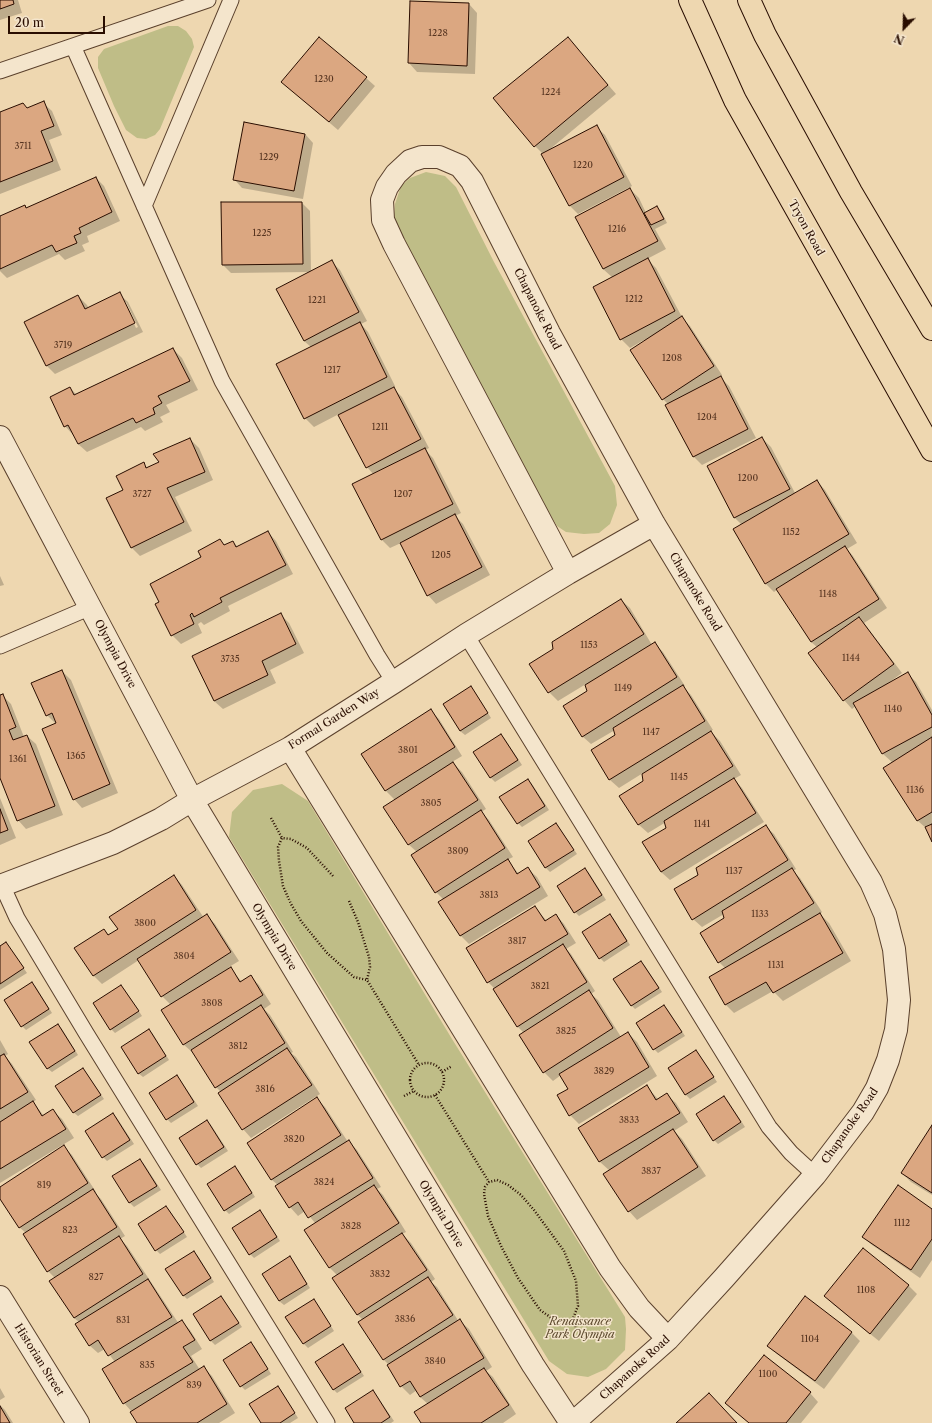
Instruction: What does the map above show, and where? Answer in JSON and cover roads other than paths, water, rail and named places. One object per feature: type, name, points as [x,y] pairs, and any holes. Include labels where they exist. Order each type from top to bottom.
[{"type":"main road","name":"Tryon Road","points":[[690,0],[735,100],[932,450]]},
{"type":"main road","points":[[749,0],[765,35],[847,185],[932,329]]},
{"type":"street","name":"Chapanoke Road","points":[[568,573],[394,244],[383,220],[382,200],[386,187],[396,174],[410,161],[439,156],[460,166],[472,181],[549,333],[654,524],[871,882],[885,914],[894,949],[899,1000],[896,1030],[888,1060],[878,1088],[862,1112],[815,1175],[668,1339],[572,1423]]},
{"type":"street","name":"Olympia Drive","points":[[0,437],[192,800],[532,1365],[572,1423]]},
{"type":"street","name":"Formal Garden Way","points":[[1,885],[113,843],[161,819],[192,800],[290,748],[466,635],[568,573],[654,524]]},
{"type":"street","points":[[290,748],[610,1268],[639,1308],[668,1339]]},
{"type":"street","name":"Historian Street","points":[[0,1296],[78,1423]]},
{"type":"lane","points":[[0,71],[208,0]]},
{"type":"lane","points":[[144,206],[230,0]]},
{"type":"lane","points":[[73,46],[222,381],[373,648],[394,682]]},
{"type":"lane","points":[[0,646],[91,608]]},
{"type":"lane","points":[[466,635],[769,1127],[791,1153],[815,1175]]},
{"type":"lane","points":[[1,885],[17,918],[86,1033],[327,1423]]},
{"type":"park label","name":"Renaissance Park Olympia","points":[[580,1328]]}]
